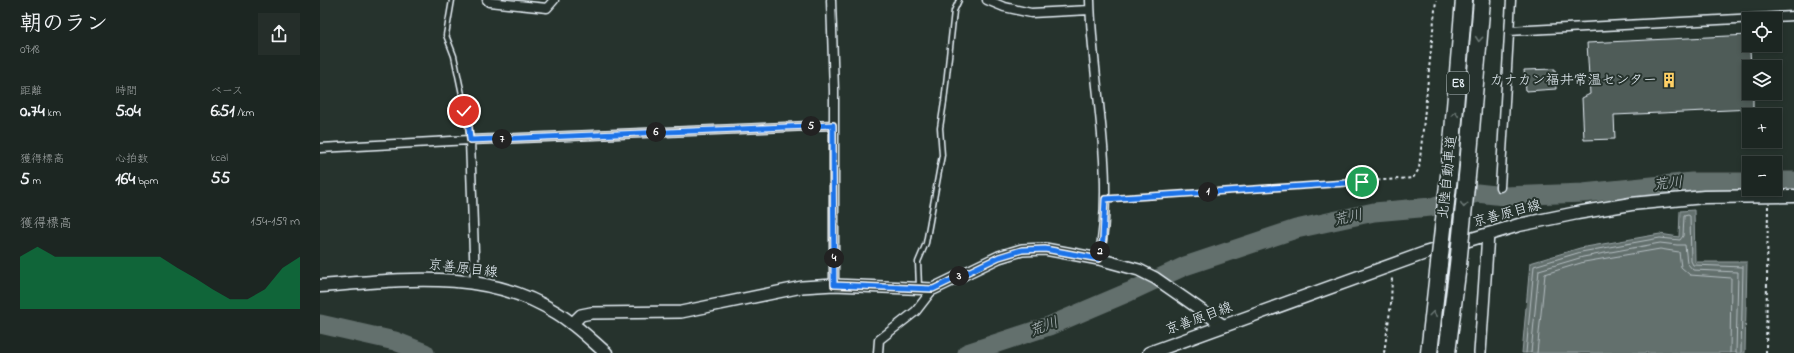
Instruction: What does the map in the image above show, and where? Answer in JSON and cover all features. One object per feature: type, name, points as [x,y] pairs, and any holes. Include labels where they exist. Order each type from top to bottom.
[{"type":"highway","name":"北陸自動車道","points":[[1428,353],[1450,167],[1464,0]]},
{"type":"highway","name":"北陸自動車道","points":[[1447,353],[1468,166],[1482,0]]},
{"type":"main road","name":"京善原目線","points":[[1149,353],[1425,253],[1519,225],[1631,204],[1704,198],[1768,196]]},
{"type":"main road","name":"京善原目線","points":[[1782,196],[1794,196]]},
{"type":"main road","name":"京善原目線","points":[[320,286],[421,278],[475,282],[506,290],[532,300],[556,312],[606,353]]},
{"type":"street","points":[[487,0],[489,2],[547,8],[554,0]]},
{"type":"street","points":[[831,0],[834,91],[834,285]]},
{"type":"street","points":[[987,0],[1004,7],[1031,13],[1090,10]]},
{"type":"street","points":[[1090,0],[1102,128],[1105,199],[1103,239],[1099,259]]},
{"type":"street","points":[[1500,187],[1511,0]]},
{"type":"street","points":[[1509,31],[1794,16]]},
{"type":"street","points":[[320,148],[470,140],[833,125]]},
{"type":"street","points":[[470,140],[475,282]]},
{"type":"street","points":[[1480,353],[1488,234]]},
{"type":"street","points":[[572,324],[582,314],[681,312],[802,287],[834,285],[933,289],[999,257],[1022,250],[1045,249],[1122,264],[1139,270],[1155,278],[1224,326]]},
{"type":"street","points":[[878,353],[879,340],[916,311],[933,289]]},
{"type":"lane","points":[[452,0],[446,36],[454,56],[469,128],[470,140]]},
{"type":"lane","points":[[919,289],[918,262],[926,243],[942,155],[940,128],[954,11],[959,0]]},
{"type":"path","points":[[1105,199],[1413,178],[1419,169],[1436,0]]},
{"type":"path","points":[[1766,353],[1768,196]]},
{"type":"path","points":[[1384,353],[1391,304],[1392,266]]},
{"type":"water","points":[[1694,210],[1695,262],[1747,262],[1745,353],[1522,353],[1530,263],[1580,248],[1660,234],[1679,237],[1680,211]]},
{"type":"building","name":"カナカン福井常温センター","points":[[1742,35],[1742,52],[1750,52],[1751,60],[1742,60],[1742,100],[1753,100],[1753,108],[1614,115],[1615,139],[1584,140],[1582,98],[1590,94],[1587,43]]},
{"type":"building","points":[[1555,69],[1556,89],[1526,91],[1524,70]]},
{"type":"waterway","name":"荒川","points":[[1782,181],[1794,181]]},
{"type":"waterway","name":"荒川","points":[[967,353],[1049,326],[1185,266],[1296,229],[1374,212],[1431,207],[1477,193],[1504,196],[1583,193],[1692,182],[1742,182]]},
{"type":"waterway","name":"荒川","points":[[320,324],[395,341],[425,353]]},
{"type":"place","name":"カナカン福井常温センター","points":[[1669,80]]},
{"type":"route","points":[[464,111],[469,128],[470,140],[833,125],[834,285],[933,289],[999,257],[1022,250],[1045,249],[1099,259],[1103,239],[1105,199],[1362,182]]}]
